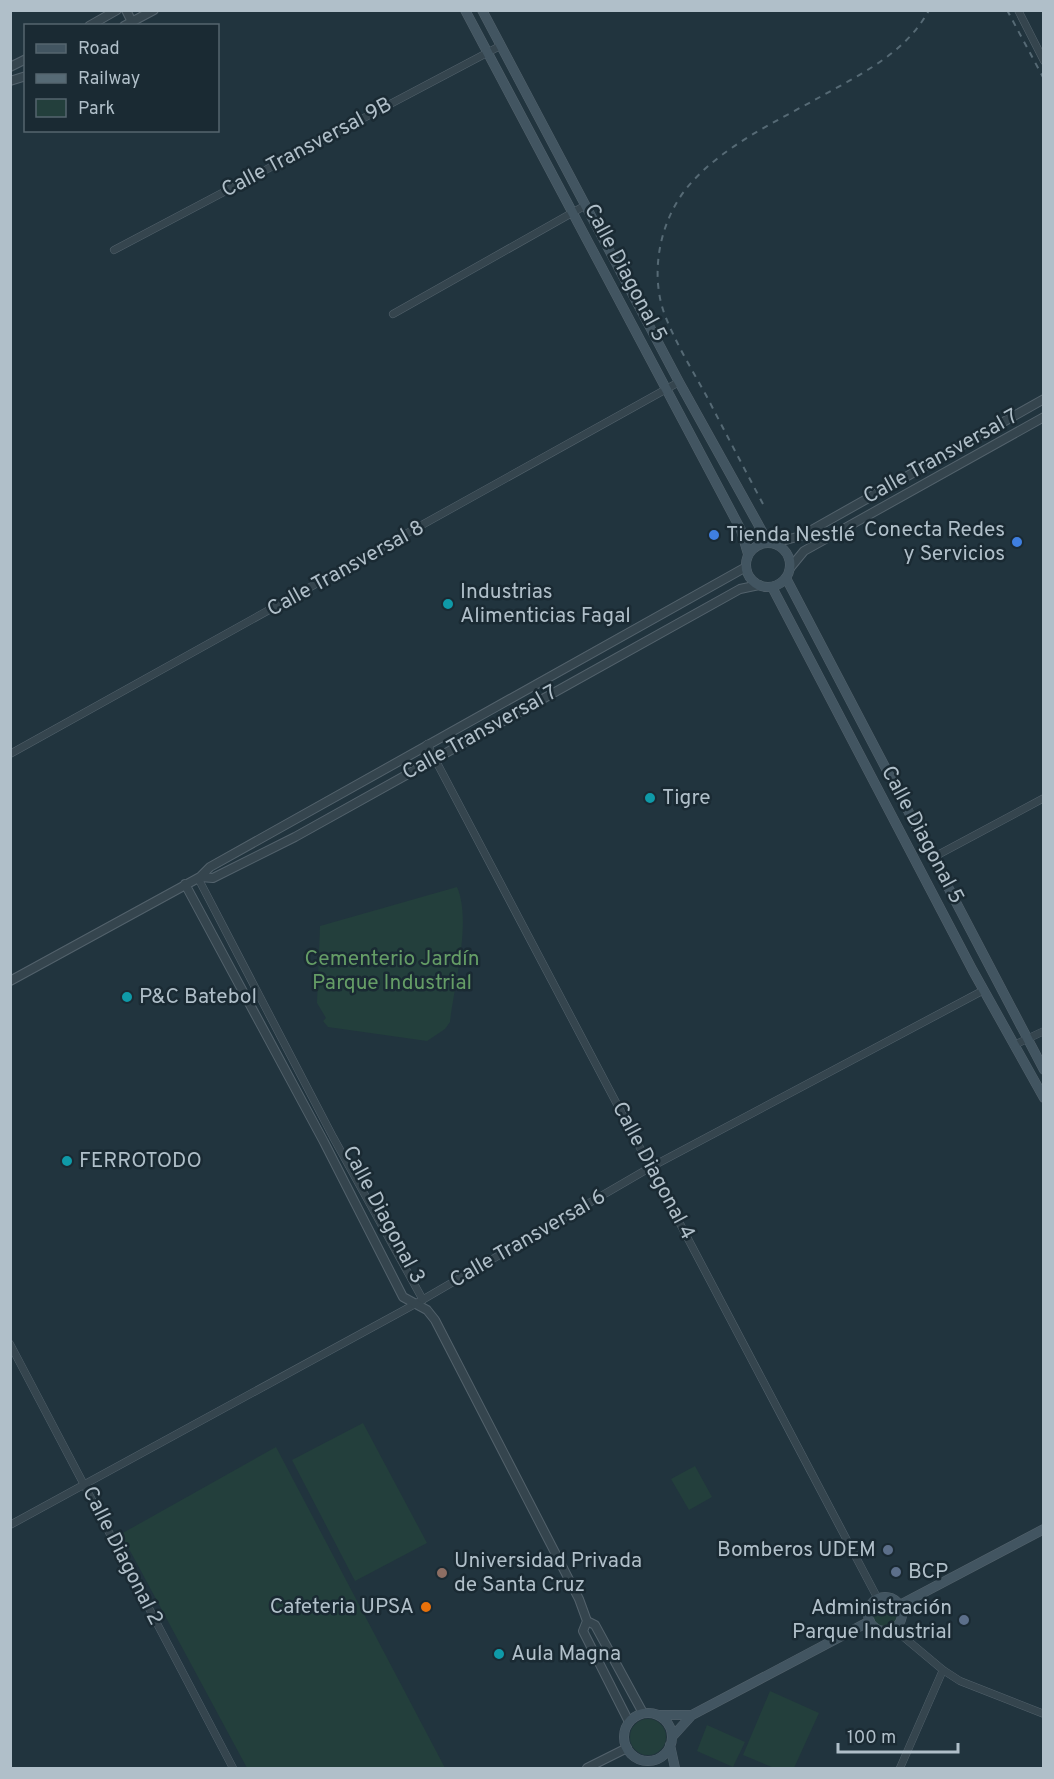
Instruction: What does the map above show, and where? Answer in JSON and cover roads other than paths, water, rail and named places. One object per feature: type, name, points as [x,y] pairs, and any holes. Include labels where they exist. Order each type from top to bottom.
[{"type":"main road","name":"Calle Diagonal 5","points":[[465,10],[741,530],[748,554]]},
{"type":"main road","name":"Calle Diagonal 5","points":[[482,10],[679,382],[771,543]]},
{"type":"main road","points":[[771,543],[788,555],[790,568],[786,578],[772,587],[759,585],[750,578],[746,567],[748,554],[757,546],[771,543]]},
{"type":"main road","name":"Calle Diagonal 5","points":[[786,578],[1044,1070]]},
{"type":"main road","name":"Calle Diagonal 5","points":[[772,587],[984,990],[1044,1098]]},
{"type":"main road","points":[[888,809],[904,802]]},
{"type":"main road","points":[[900,1605],[1044,1529]]},
{"type":"main road","points":[[878,1599],[892,1599],[900,1605],[902,1615],[894,1629],[883,1631],[870,1621],[869,1611],[878,1599]]},
{"type":"main road","points":[[643,1760],[660,1758],[692,1715],[870,1621]]},
{"type":"main road","points":[[653,1768],[635,1757],[627,1748],[624,1735],[629,1722],[644,1713],[692,1715]]},
{"type":"main road","points":[[659,1715],[668,1724],[675,1768]]},
{"type":"street","points":[[92,24],[117,10]]},
{"type":"street","points":[[126,10],[128,24],[153,10]]},
{"type":"street","points":[[1018,10],[1044,61]]},
{"type":"street","name":"Calle Transversal 9B","points":[[114,250],[500,46]]},
{"type":"street","points":[[10,67],[24,60]]},
{"type":"street","points":[[393,314],[586,205]]},
{"type":"street","name":"Calle Transversal 8","points":[[10,754],[679,382]]},
{"type":"street","name":"Calle Transversal 7","points":[[771,543],[801,536],[1044,399]]},
{"type":"street","points":[[1012,417],[1020,431]]},
{"type":"street","name":"Calle Transversal 7","points":[[790,568],[804,551],[1044,417]]},
{"type":"street","points":[[880,490],[887,504]]},
{"type":"street","name":"Calle Transversal 7","points":[[10,981],[199,878],[210,867],[746,567]]},
{"type":"street","name":"Calle Transversal 7","points":[[199,878],[213,878],[295,837],[740,589],[759,585]]},
{"type":"street","points":[[642,626],[648,639]]},
{"type":"street","name":"Calle Diagonal 4","points":[[427,744],[878,1599]]},
{"type":"street","points":[[932,858],[1044,798]]},
{"type":"street","points":[[199,878],[420,1301]]},
{"type":"street","name":"Calle Diagonal 3","points":[[185,884],[324,1142],[403,1297],[420,1301],[435,1320],[555,1549],[586,1621],[584,1631],[629,1722]]},
{"type":"street","name":"Calle Transversal 6","points":[[10,1525],[420,1301],[651,1167],[984,990]]},
{"type":"street","points":[[1014,1045],[1044,1031]]},
{"type":"street","name":"Calle Diagonal 2","points":[[10,1344],[86,1485],[232,1768]]},
{"type":"street","name":"Calle Diagonal 3","points":[[586,1621],[595,1625],[644,1713]]},
{"type":"street","points":[[894,1629],[943,1670],[980,1690],[1044,1714]]},
{"type":"street","points":[[597,1659],[610,1653]]},
{"type":"street","points":[[900,1768],[943,1670]]},
{"type":"street","points":[[587,1768],[627,1748]]},
{"type":"railway","points":[[763,504],[666,318],[658,283],[660,246],[665,228],[681,196],[692,182],[720,156],[752,135],[881,61],[908,38],[929,10]]},
{"type":"railway","points":[[1007,10],[1044,79]]},
{"type":"place","name":"Tienda Nestlé","points":[[714,535]]},
{"type":"place","name":"Conecta Redes y Servicios","points":[[1017,542]]},
{"type":"place","name":"Industrias Alimenticias Fagal","points":[[448,604]]},
{"type":"place","name":"Tigre","points":[[650,798]]},
{"type":"place","name":"P&C Batebol","points":[[127,997]]},
{"type":"place","name":"FERROTODO","points":[[67,1161]]},
{"type":"place","name":"Bomberos UDEM","points":[[888,1550]]},
{"type":"place","name":"BCP","points":[[896,1572]]},
{"type":"place","name":"Universidad Privada de Santa Cruz","points":[[442,1573]]},
{"type":"place","name":"Cafeteria UPSA","points":[[426,1607]]},
{"type":"place","name":"Administración Parque Industrial","points":[[964,1620]]},
{"type":"place","name":"Aula Magna","points":[[499,1654]]},
{"type":"park label","name":"Cementerio Jardín Parque Industrial","points":[[392,971]]}]
